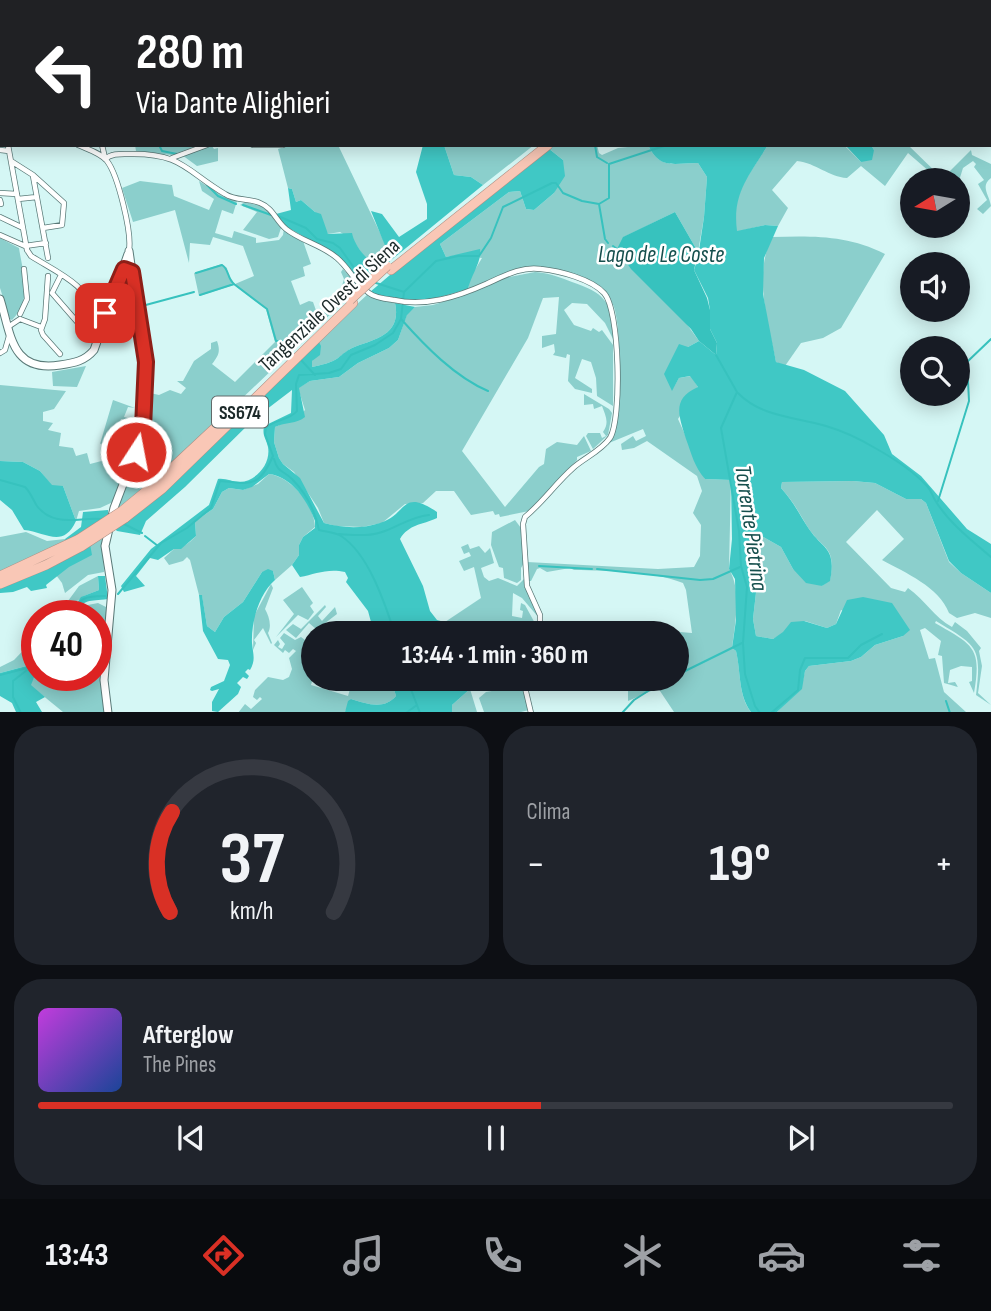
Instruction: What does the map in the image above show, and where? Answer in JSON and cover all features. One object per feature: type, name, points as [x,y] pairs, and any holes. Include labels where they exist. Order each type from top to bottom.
[{"type":"highway","name":"Tangenziale Ovest di Siena","points":[[0,584],[46,565],[120,514],[351,302],[537,147]]},
{"type":"highway","name":"Tangenziale Ovest di Siena","points":[[455,215],[545,147]]},
{"type":"highway","name":"Tangenziale Ovest di Siena","points":[[0,576],[81,543]]},
{"type":"street","points":[[82,147],[105,159]]},
{"type":"street","points":[[96,154],[99,147]]},
{"type":"street","points":[[101,147],[112,172],[128,223],[128,271],[146,362],[143,427],[120,514],[109,524],[105,546],[112,590],[104,680],[108,712]]},
{"type":"street","points":[[171,159],[202,147]]},
{"type":"street","points":[[0,150],[9,148],[26,248],[31,256],[86,294],[95,317],[95,347]]},
{"type":"street","points":[[105,159],[112,155],[133,154],[181,163],[228,196],[267,207],[286,228],[337,258],[369,293],[395,300],[411,304],[432,302],[511,272],[532,268],[551,270],[601,290],[610,301],[615,318],[616,411],[611,436],[564,476],[525,517],[523,524],[526,581],[540,621]]},
{"type":"street","points":[[11,160],[33,175],[64,205],[62,225],[43,228]]},
{"type":"street","points":[[33,175],[48,258]]},
{"type":"street","points":[[0,193],[37,197]]},
{"type":"street","points":[[0,217],[22,228]]},
{"type":"street","points":[[0,235],[26,248],[46,243]]},
{"type":"street","points":[[23,258],[26,248]]},
{"type":"street","points":[[20,314],[27,296],[24,269]]},
{"type":"street","points":[[0,299],[13,344],[19,355],[40,366],[77,362],[89,355],[95,347],[105,313],[128,271]]},
{"type":"street","points":[[61,275],[52,293],[79,324]]},
{"type":"street","points":[[48,276],[45,317],[41,327],[43,335],[60,354]]},
{"type":"street","points":[[95,317],[105,313]]},
{"type":"street","points":[[0,353],[5,350],[9,329],[20,319],[41,327]]},
{"type":"street","points":[[526,691],[531,712]]},
{"type":"shaded area","points":[[135,147],[194,147],[172,155],[136,151]]},
{"type":"shaded area","points":[[209,147],[218,148],[218,161],[197,166],[182,155]]},
{"type":"shaded area","points":[[339,147],[388,253],[376,265],[367,261],[353,240],[340,232],[328,234],[315,212],[301,200],[296,202],[292,189],[288,188],[278,149]]},
{"type":"shaded area","points":[[422,147],[445,147],[454,175],[471,177],[483,185],[362,284],[338,256],[287,227],[276,214],[291,210],[288,188],[292,189],[296,202],[301,200],[321,214],[328,234],[352,233],[361,251],[376,265],[388,253],[371,211],[382,214],[399,237],[427,219],[427,204],[416,172]]},
{"type":"shaded area","points":[[445,147],[531,147],[483,185],[471,177],[454,175]]},
{"type":"shaded area","points":[[598,147],[602,155],[618,148],[649,147],[663,162],[698,163],[707,177],[698,252],[675,212],[624,237],[699,341],[688,347],[672,390],[679,378],[691,376],[698,387],[678,419],[705,479],[731,480],[729,569],[736,597],[732,648],[736,651],[744,699],[751,712],[674,712],[660,691],[689,691],[689,633],[692,633],[683,583],[643,573],[570,568],[547,572],[540,568],[531,581],[528,581],[527,562],[658,569],[694,567],[700,556],[701,525],[693,513],[702,491],[697,476],[647,441],[634,448],[622,450],[621,444],[633,436],[636,441],[646,436],[643,429],[609,443],[616,416],[619,355],[617,319],[606,293],[552,269],[511,271],[468,289],[470,278],[482,258],[459,255],[446,257],[440,244],[509,192],[520,191],[526,209],[534,210],[554,193],[563,160],[548,148]]},
{"type":"shaded area","points":[[649,147],[767,147],[744,185],[736,218],[737,231],[765,225],[778,226],[764,258],[763,294],[776,362],[804,370],[845,391],[884,435],[892,454],[921,476],[967,529],[991,544],[991,593],[961,573],[949,561],[926,503],[921,499],[906,499],[875,483],[782,482],[781,488],[813,534],[827,549],[832,570],[830,581],[822,586],[806,583],[793,569],[781,547],[760,535],[757,539],[759,566],[753,619],[756,636],[773,639],[791,622],[804,621],[827,628],[836,624],[847,600],[863,597],[892,603],[910,630],[903,636],[875,645],[861,657],[851,661],[809,666],[805,671],[802,689],[777,712],[751,712],[742,691],[736,651],[732,648],[736,620],[735,579],[729,569],[732,539],[731,480],[705,479],[698,470],[681,423],[679,409],[684,397],[698,387],[690,376],[679,378],[672,391],[664,374],[679,344],[688,347],[699,341],[716,355],[717,343],[710,329],[708,298],[694,270],[704,217],[707,177],[698,163],[663,162]]},
{"type":"shaded area","points":[[767,147],[846,147],[861,162],[874,150],[872,147],[910,147],[932,168],[925,168],[908,153],[885,186],[861,166],[847,178],[797,161],[772,190],[788,208],[778,226],[765,225],[736,232],[736,206],[743,185]]},
{"type":"shaded area","points":[[847,147],[872,147],[872,160],[861,162]]},
{"type":"shaded area","points":[[548,148],[563,160],[565,176],[554,193],[534,210],[526,209],[520,191],[509,192],[440,244],[446,257],[480,249],[468,289],[407,301],[370,292],[443,230]]},
{"type":"shaded area","points":[[971,150],[972,155],[991,164],[991,178],[986,187],[991,206],[983,214],[977,209],[987,200],[978,184],[984,180],[974,167],[976,164],[973,161],[963,168],[953,168]]},
{"type":"shaded area","points":[[140,181],[172,185],[174,196],[209,210],[214,199],[202,191],[199,181],[226,198],[237,201],[233,214],[222,210],[215,233],[232,238],[234,231],[256,238],[256,243],[279,240],[284,228],[303,241],[311,264],[303,267],[305,276],[291,281],[300,305],[313,302],[318,316],[332,305],[338,296],[344,279],[341,272],[343,269],[359,287],[170,467],[115,513],[142,443],[146,392],[159,395],[170,390],[181,394],[186,388],[177,381],[183,381],[194,361],[211,349],[211,343],[217,341],[218,354],[212,364],[235,382],[275,342],[266,309],[234,285],[199,296],[194,273],[222,264],[235,284],[254,276],[243,246],[213,237],[210,245],[190,243],[189,263],[175,210],[133,222],[122,188]]},
{"type":"shaded area","points":[[245,202],[264,207],[281,228],[278,237],[269,239],[243,230],[257,212],[240,205]]},
{"type":"shaded area","points":[[772,237],[844,240],[885,254],[841,328],[823,338],[801,343],[785,366],[776,362],[764,299],[763,267]]},
{"type":"shaded area","points":[[0,238],[19,248],[24,277],[23,303],[12,320],[0,288]]},
{"type":"shaded area","points":[[535,272],[583,286],[600,295],[605,301],[612,316],[613,339],[605,323],[587,304],[572,303],[564,310],[574,325],[591,331],[593,328],[599,332],[602,330],[613,345],[613,406],[597,396],[596,378],[591,362],[582,359],[575,378],[592,389],[592,393],[575,389],[568,381],[570,355],[567,354],[566,358],[553,355],[554,344],[542,348],[542,336],[556,334],[559,297],[543,298],[528,338],[462,451],[505,507],[544,464],[546,449],[557,442],[577,445],[584,436],[591,451],[577,457],[529,511],[500,517],[493,511],[471,515],[454,491],[436,491],[423,503],[405,504],[382,523],[362,527],[324,523],[318,508],[294,472],[279,458],[274,442],[275,427],[293,422],[305,410],[298,388],[310,381],[339,377],[358,363],[389,348],[398,340],[407,314],[415,307],[433,305],[471,293],[504,278]]},
{"type":"shaded area","points":[[129,279],[135,327],[106,329],[120,292]]},
{"type":"shaded area","points":[[368,294],[395,303],[396,314],[390,329],[377,339],[352,348],[332,361],[312,367],[318,340]]},
{"type":"shaded area","points":[[395,303],[415,307],[407,315],[398,340],[389,348],[358,363],[339,377],[310,381],[299,388],[305,417],[275,427],[274,442],[279,458],[300,478],[324,523],[352,527],[373,525],[389,519],[406,505],[417,502],[437,512],[437,518],[412,528],[400,539],[423,586],[430,611],[441,621],[371,621],[368,611],[346,582],[348,578],[345,572],[327,571],[300,577],[292,565],[299,555],[299,545],[303,537],[315,528],[315,521],[298,491],[285,480],[269,474],[252,487],[243,490],[229,488],[222,492],[213,509],[195,521],[196,536],[181,549],[174,549],[158,560],[150,558],[136,576],[145,586],[124,592],[121,586],[151,549],[209,505],[218,479],[246,481],[262,470],[268,453],[264,426],[291,413],[292,390],[254,419],[146,521],[140,535],[115,529],[318,340],[321,346],[320,355],[312,361],[312,367],[332,361],[352,348],[377,339],[390,329],[396,314]]},
{"type":"shaded area","points":[[86,366],[77,387],[53,386],[52,372]]},
{"type":"shaded area","points":[[0,385],[66,391],[54,409],[43,412],[43,421],[53,423],[48,430],[61,433],[59,446],[73,448],[76,456],[87,453],[90,464],[117,457],[113,446],[125,442],[139,428],[113,502],[100,508],[79,511],[76,521],[63,486],[52,486],[40,471],[23,462],[0,461]]},
{"type":"shaded area","points":[[584,394],[609,409],[612,413],[608,435],[593,449],[586,436],[588,433],[600,433],[602,438],[606,436],[603,432],[606,419],[602,406],[594,409],[593,404],[584,405]]},
{"type":"shaded area","points":[[113,400],[135,408],[128,407],[124,417],[131,419],[121,419],[116,434],[121,435],[125,428],[128,429],[124,436],[100,444]]},
{"type":"shaded area","points":[[0,461],[23,462],[40,471],[52,485],[63,486],[76,521],[71,530],[60,537],[53,537],[24,530],[12,510],[0,500]]},
{"type":"shaded area","points":[[269,474],[285,480],[300,493],[314,518],[315,527],[303,537],[299,545],[299,555],[292,565],[275,580],[273,571],[262,572],[243,602],[224,617],[215,632],[207,626],[202,596],[199,595],[190,560],[187,557],[169,565],[164,558],[196,536],[195,521],[213,509],[222,492],[229,488],[243,490],[258,484]]},
{"type":"shaded area","points":[[782,482],[875,483],[906,499],[921,499],[926,503],[949,562],[991,593],[991,618],[975,613],[957,618],[949,613],[930,588],[882,560],[904,539],[877,510],[846,542],[891,588],[905,592],[908,588],[946,623],[952,627],[955,622],[967,631],[981,648],[979,651],[982,666],[978,693],[991,705],[976,695],[978,666],[974,649],[960,636],[936,621],[935,623],[966,643],[975,656],[977,666],[974,693],[969,682],[972,681],[972,667],[961,666],[950,670],[948,683],[955,682],[958,687],[944,683],[942,656],[938,655],[941,641],[925,628],[920,630],[929,659],[935,658],[944,692],[966,712],[777,712],[801,689],[805,671],[809,666],[851,661],[861,657],[875,645],[903,636],[841,610],[836,624],[827,628],[805,621],[773,639],[756,636],[753,619],[759,566],[757,539],[760,535],[781,547],[793,569],[822,586],[830,580],[832,569],[830,554],[781,488]]},
{"type":"shaded area","points":[[108,510],[108,517],[66,544],[65,539],[81,527],[83,512]]},
{"type":"shaded area","points":[[515,520],[521,528],[524,563],[521,580],[517,583],[504,578],[503,568],[499,567],[491,545],[492,532]]},
{"type":"shaded area","points":[[26,532],[47,541],[65,539],[66,544],[0,572],[0,537]]},
{"type":"shaded area","points":[[103,537],[104,572],[88,575],[65,593],[56,575]]},
{"type":"shaded area","points":[[90,544],[92,555],[69,567],[46,585],[47,588],[31,591],[27,587],[0,593],[0,587]]},
{"type":"shaded area","points":[[468,544],[470,549],[479,546],[485,553],[490,548],[494,563],[481,568],[484,577],[489,581],[498,578],[517,586],[524,579],[539,618],[522,598],[513,593],[512,616],[522,618],[521,603],[525,605],[534,621],[446,621],[481,598],[474,567],[464,571],[459,561],[471,556],[469,552],[464,554],[461,547]]},
{"type":"shaded area","points":[[268,569],[273,571],[275,580],[260,601],[255,618],[252,635],[253,663],[250,670],[245,672],[249,676],[247,679],[243,677],[237,683],[241,687],[238,694],[218,712],[212,711],[212,702],[219,689],[212,691],[211,687],[224,681],[230,665],[228,660],[218,659],[203,631],[199,595],[202,595],[207,626],[215,632],[224,617],[243,602],[262,572]]},
{"type":"shaded area","points":[[98,576],[99,590],[78,600],[69,600],[79,586]]},
{"type":"shaded area","points":[[98,576],[105,576],[108,599],[79,600],[81,597],[99,590]]},
{"type":"shaded area","points":[[271,584],[273,588],[265,609],[272,643],[263,628],[254,640],[256,643],[253,650],[254,616]]},
{"type":"shaded area","points":[[302,587],[313,603],[310,606],[314,612],[308,620],[298,615],[276,637],[294,614],[283,600]]},
{"type":"shaded area","points":[[325,605],[326,607],[318,616],[322,621],[309,621]]},
{"type":"shaded area","points":[[335,607],[337,614],[328,621],[322,621]]},
{"type":"shaded area","points":[[293,624],[301,629],[296,638],[286,630]]},
{"type":"shaded area","points":[[284,633],[295,640],[301,637],[301,691],[331,691],[348,696],[349,691],[395,691],[396,696],[381,704],[351,699],[345,712],[239,712],[245,704],[251,709],[262,699],[253,697],[255,690],[268,677],[283,680],[289,677],[292,669],[289,658],[296,651],[293,649],[289,653],[285,650],[283,653],[274,645],[278,640],[278,647],[282,649],[285,644],[280,638]]},
{"type":"shaded area","points":[[21,653],[21,667],[0,673],[0,667]]},
{"type":"shaded area","points":[[21,667],[21,691],[38,691],[45,697],[36,702],[42,712],[16,712],[12,703],[0,696],[0,673]]},
{"type":"shaded area","points":[[37,691],[106,691],[106,712],[63,712]]},
{"type":"shaded area","points":[[395,691],[468,691],[452,705],[452,712],[345,712],[351,699],[375,705],[386,703],[396,696]]},
{"type":"shaded area","points":[[471,691],[477,712],[452,712],[452,705]]},
{"type":"shaded area","points":[[525,691],[529,710],[484,712],[479,698],[486,692]]},
{"type":"shaded area","points":[[628,691],[651,691],[628,701]]},
{"type":"water","name":"Lago de Le Coste","points":[[675,212],[698,252],[694,270],[707,298],[710,329],[717,343],[716,355],[699,341],[691,329],[631,269],[617,249],[623,237]]},
{"type":"waterway","points":[[160,147],[162,151],[177,154]]},
{"type":"waterway","points":[[595,147],[597,157],[607,163]]},
{"type":"waterway","points":[[118,594],[161,543],[187,528],[211,508],[220,481],[246,483],[262,475],[273,456],[265,434],[266,428],[297,411],[296,384],[299,375],[329,373],[341,369],[351,355],[375,345],[393,333],[401,319],[404,292],[436,261],[458,256],[479,256],[491,238],[503,207],[552,183],[556,183],[563,193],[599,204],[609,198],[609,164],[661,147]]},
{"type":"waterway","points":[[207,185],[218,196],[236,204]]},
{"type":"waterway","points":[[599,204],[608,243]]},
{"type":"waterway","points":[[243,205],[271,215]]},
{"type":"waterway","points":[[278,216],[306,228],[317,239],[333,243],[340,248],[357,272],[368,279]]},
{"type":"waterway","points":[[613,246],[617,249]]},
{"type":"waterway","points":[[196,273],[222,265],[234,284]]},
{"type":"waterway","points":[[373,282],[404,292]]},
{"type":"waterway","points":[[200,295],[234,284],[267,309],[276,341],[284,341],[292,349]]},
{"type":"waterway","points":[[142,306],[194,292]]},
{"type":"waterway","points":[[401,319],[452,369],[488,391]]},
{"type":"waterway","points":[[938,501],[969,401],[967,362],[991,339]]},
{"type":"waterway","name":"Torrente Pietrina","points":[[716,355],[737,392],[721,428],[739,531],[741,566],[747,587],[743,643],[745,674],[759,712]]},
{"type":"waterway","points":[[301,360],[315,375]]},
{"type":"waterway","points":[[738,393],[768,412],[845,433],[896,460],[927,486],[946,516],[991,557]]},
{"type":"waterway","points":[[274,459],[279,469],[292,479],[306,496],[319,530],[341,536],[360,555],[375,580],[390,621]]},
{"type":"waterway","points":[[0,480],[25,487],[37,506],[51,517],[67,520],[101,519]]},
{"type":"waterway","points":[[339,534],[374,534],[429,515]]},
{"type":"waterway","points":[[124,524],[142,533]]},
{"type":"waterway","points":[[145,536],[158,546]]},
{"type":"waterway","points":[[539,566],[592,569]]},
{"type":"waterway","points":[[597,569],[700,580],[713,579],[740,567]]},
{"type":"waterway","points":[[83,600],[92,596],[105,596]]},
{"type":"waterway","points":[[772,712],[798,690],[800,670],[805,658],[848,658],[861,645],[882,634]]},
{"type":"waterway","points":[[689,669],[742,643]]},
{"type":"waterway","points":[[0,675],[21,670]]},
{"type":"waterway","points":[[20,712],[13,697],[13,681],[21,675]]},
{"type":"waterway","points":[[412,691],[420,712]]},
{"type":"waterway","points":[[623,712],[634,700],[648,691]]},
{"type":"waterway","points":[[946,701],[950,712]]},
{"type":"waterway","points":[[407,712],[417,705]]},
{"type":"route","points":[[105,313],[124,269],[129,270],[132,272],[146,362],[143,427],[136,452]]}]
